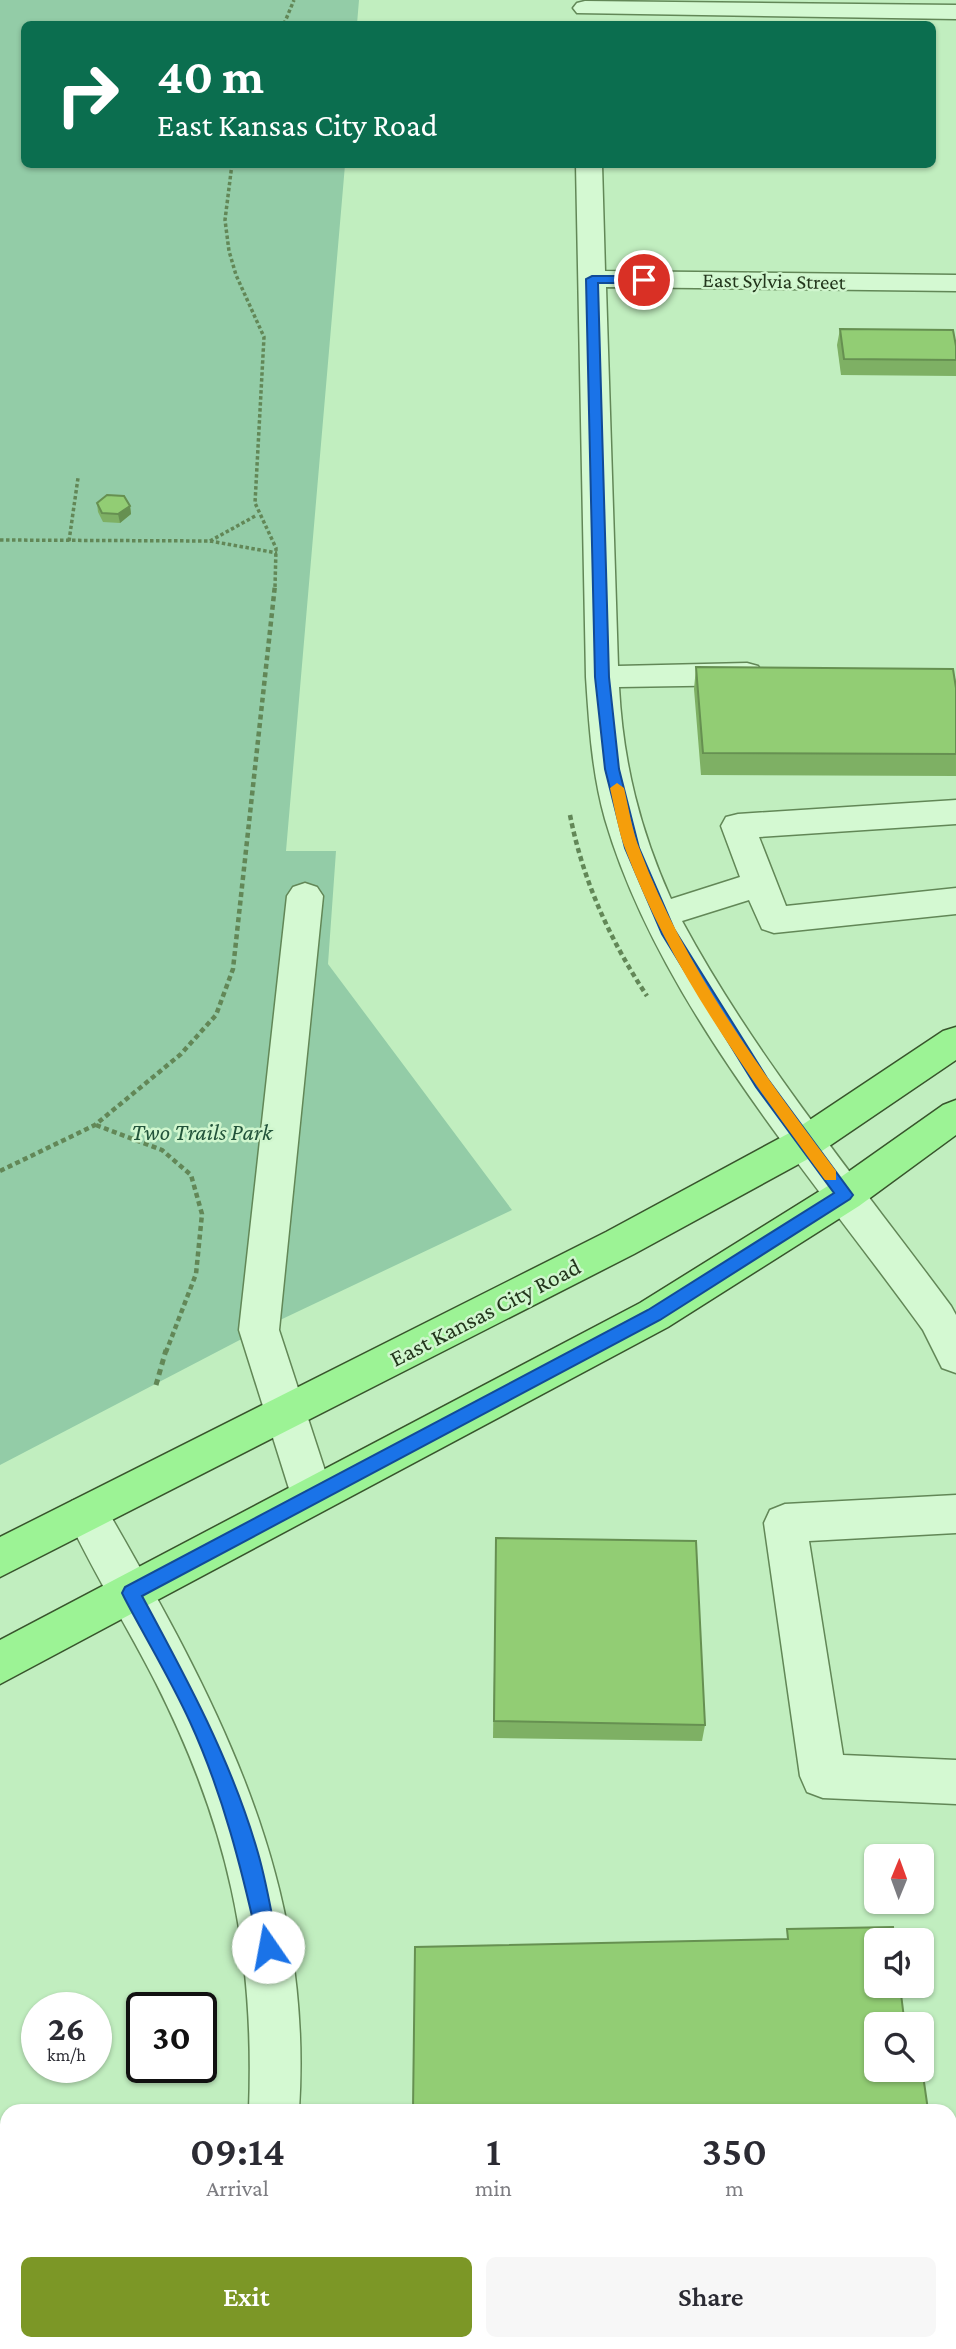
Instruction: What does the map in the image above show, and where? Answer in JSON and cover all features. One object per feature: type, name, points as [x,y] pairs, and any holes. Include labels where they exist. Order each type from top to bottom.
[{"type":"main road","name":"East Kansas City Road","points":[[0,1558],[620,1243],[806,1142],[956,1041]]},
{"type":"main road","points":[[0,1663],[654,1315],[845,1195],[956,1115]]},
{"type":"street","points":[[585,11],[956,12]]},
{"type":"street","points":[[589,168],[602,677],[612,769],[632,848],[660,915],[762,1083],[937,1318],[956,1356]]},
{"type":"street","name":"East Sylvia Street","points":[[592,279],[956,283]]},
{"type":"street","points":[[602,677],[777,673]]},
{"type":"street","points":[[956,812],[738,826],[774,920],[956,901]]},
{"type":"street","points":[[660,915],[759,884]]},
{"type":"street","points":[[305,897],[259,1330],[312,1495]]},
{"type":"street","points":[[87,1514],[198,1717],[248,1854],[268,1947],[276,2051],[274,2104]]},
{"type":"street","points":[[956,1514],[785,1523],[823,1776],[956,1782]]},
{"type":"path","points":[[285,21],[294,0]]},
{"type":"path","points":[[0,1171],[95,1125],[180,1054],[216,1015],[233,969],[277,553],[271,533],[257,515],[255,503],[264,337],[236,275],[229,251],[225,220],[232,168]]},
{"type":"path","points":[[69,541],[78,478]]},
{"type":"path","points":[[210,541],[257,515]]},
{"type":"path","points":[[0,540],[210,541],[277,553]]},
{"type":"path","points":[[95,1125],[162,1150],[191,1175],[202,1214],[196,1274],[172,1331],[156,1385]]},
{"type":"green space","name":"Two Trails Park","points":[[0,0],[359,0],[357,21],[21,21],[21,168],[345,168],[286,851],[336,851],[328,964],[512,1210],[259,1330],[0,1465]]},
{"type":"building","points":[[840,329],[953,330],[956,360],[844,359]]},
{"type":"building","points":[[107,495],[124,496],[130,506],[118,514],[102,513],[97,503]]},
{"type":"building","points":[[696,667],[953,669],[956,688],[956,754],[703,753]]},
{"type":"building","points":[[496,1538],[696,1541],[705,1725],[494,1721]]},
{"type":"building","points":[[893,1927],[864,1928],[864,1998],[902,1998],[903,2012],[864,2012],[864,2082],[924,2082],[927,2104],[413,2104],[415,1947],[788,1939],[787,1929]]},
{"type":"slow traffic","points":[[617,788],[632,848],[667,930],[762,1083],[831,1176]]},
{"type":"route","points":[[268,1947],[248,1854],[224,1784],[198,1717],[131,1593],[654,1315],[845,1195],[762,1083],[667,930],[632,848],[612,769],[602,677],[592,279],[644,280]]}]
